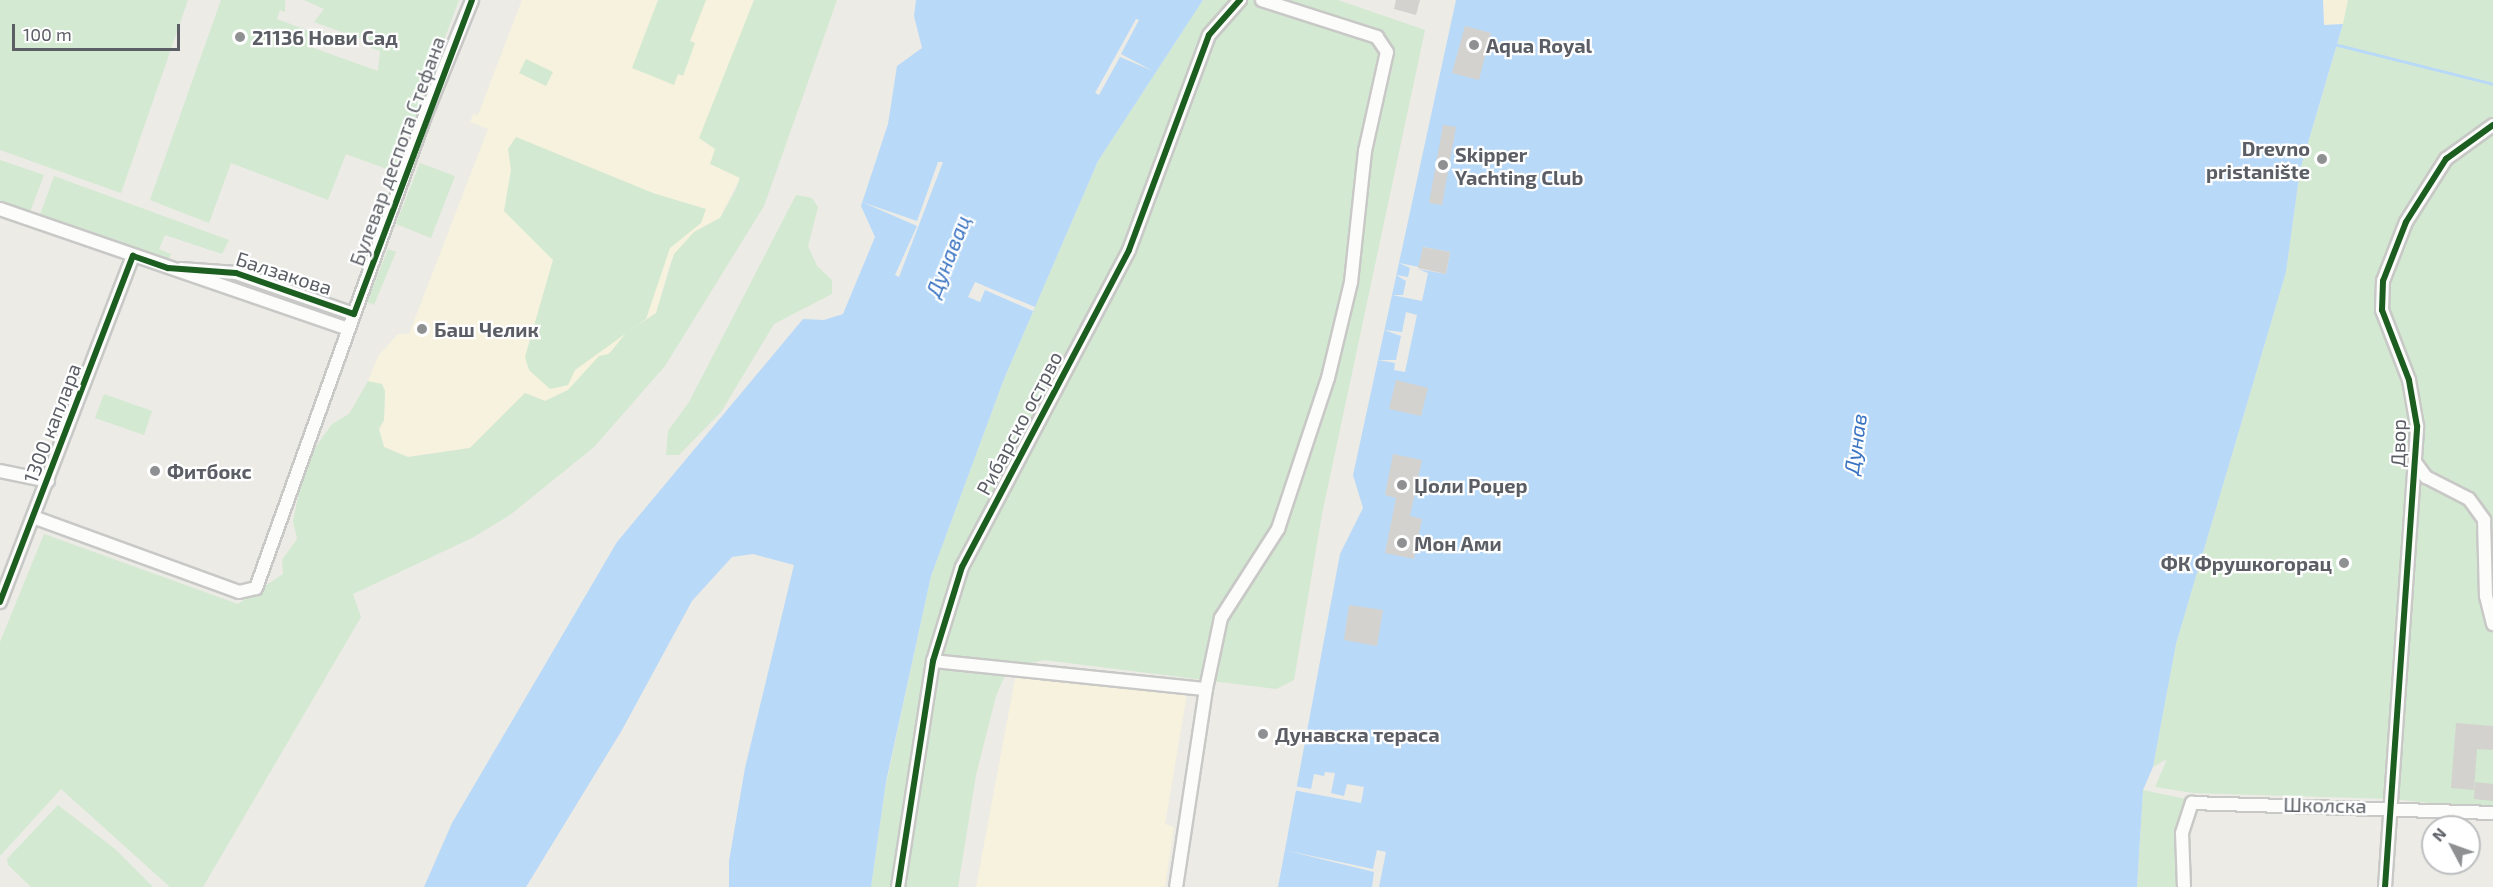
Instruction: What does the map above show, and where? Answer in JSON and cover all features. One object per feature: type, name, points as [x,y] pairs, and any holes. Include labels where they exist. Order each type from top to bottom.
[{"type":"street","name":"Булевар деспота Стефана","points":[[33,517],[239,592],[252,591],[472,0]]},
{"type":"street","name":"Рибарско острво","points":[[898,887],[933,661],[962,567],[1129,250],[1209,36],[1240,0]]},
{"type":"street","points":[[1176,887],[1206,690],[1221,618],[1278,529],[1328,378],[1351,282],[1368,138],[1387,59],[1384,44],[1262,0]]},
{"type":"street","name":"Двор","points":[[2385,887],[2415,462],[2415,401],[2382,310],[2383,281],[2406,222],[2445,159],[2462,143],[2493,125]]},
{"type":"street","name":"Балзакова","points":[[0,209],[348,328]]},
{"type":"street","name":"1300 каплара","points":[[0,602],[133,256]]},
{"type":"street","name":"Балзакова","points":[[168,268],[236,273],[354,314]]},
{"type":"street","name":"Двор","points":[[2415,462],[2426,477],[2469,499],[2484,520],[2486,596],[2493,624]]},
{"type":"street","points":[[0,471],[48,481]]},
{"type":"street","points":[[933,661],[1206,690]]},
{"type":"street","name":"Школска","points":[[2184,887],[2182,833],[2192,802],[2392,806],[2493,813]]},
{"type":"shaded area","points":[[522,0],[837,0],[773,174],[740,178],[720,218],[694,232],[671,261],[656,313],[648,323],[636,328],[568,390],[545,401],[525,393],[470,448],[408,457],[384,447],[379,429],[384,420],[385,391],[368,381],[378,356],[398,334],[409,334],[488,129],[470,122],[473,114],[478,115]]},
{"type":"shaded area","points":[[1017,668],[1187,694],[1165,824],[1174,827],[1165,887],[976,887]]},
{"type":"green space","points":[[0,0],[188,0],[121,193],[0,150]]},
{"type":"green space","points":[[221,0],[285,0],[285,12],[280,10],[277,19],[317,34],[308,46],[378,71],[380,51],[371,48],[372,43],[314,22],[324,9],[304,0],[459,0],[395,172],[346,154],[328,200],[231,163],[209,223],[150,200]]},
{"type":"green space","points":[[658,0],[706,0],[690,41],[695,43],[683,76],[678,74],[674,85],[632,68]]},
{"type":"green space","points":[[754,0],[837,0],[764,206],[665,366],[594,447],[510,515],[472,538],[353,594],[361,617],[203,887],[170,887],[61,789],[0,856],[0,642],[44,534],[238,604],[283,574],[282,560],[297,539],[293,521],[306,460],[332,424],[349,414],[368,381],[382,384],[385,391],[384,420],[379,429],[384,447],[408,457],[470,448],[525,393],[545,401],[568,390],[599,356],[609,354],[626,333],[656,313],[674,254],[694,232],[720,218],[736,189],[740,178],[710,164],[715,149],[699,138]]},
{"type":"green space","points":[[1203,0],[1338,0],[1425,30],[1322,514],[1294,680],[1276,689],[1044,660],[1008,668],[996,696],[976,775],[958,887],[871,887],[885,789],[931,576],[1004,379],[1098,161]]},
{"type":"green space","points":[[2323,0],[2493,0],[2493,809],[2390,799],[2193,793],[2155,787],[2167,759],[2153,767],[2176,644],[2286,272],[2300,170],[2343,25],[2324,11]]},
{"type":"green space","points":[[526,59],[553,72],[546,86],[519,73]]},
{"type":"green space","points":[[516,137],[653,193],[706,209],[701,223],[670,248],[646,319],[575,370],[568,385],[550,389],[529,370],[525,357],[553,260],[504,211],[511,170],[508,149]]},
{"type":"green space","points":[[0,160],[44,175],[30,212],[0,202]]},
{"type":"green space","points":[[420,163],[455,176],[431,238],[396,224]]},
{"type":"green space","points":[[54,176],[229,240],[222,254],[165,235],[159,249],[171,254],[168,261],[40,215]]},
{"type":"green space","points":[[796,195],[812,198],[818,207],[808,246],[817,266],[832,280],[832,294],[774,324],[721,412],[679,455],[666,455],[668,431],[689,402]]},
{"type":"green space","points":[[388,249],[396,252],[374,305],[367,302]]},
{"type":"green space","points":[[104,394],[152,411],[144,435],[95,418]]},
{"type":"green space","points":[[2143,790],[2186,799],[2180,826],[2182,887],[2137,887]]},
{"type":"green space","points":[[58,805],[115,849],[153,887],[31,887],[8,865],[7,859]]},
{"type":"sand","points":[[2323,0],[2348,0],[2343,24],[2324,25]]},
{"type":"water","name":"Дунавац","points":[[916,0],[1203,0],[1098,161],[1004,379],[931,576],[886,782],[871,887],[729,887],[729,861],[745,768],[794,565],[753,554],[732,557],[692,601],[622,730],[526,887],[424,887],[452,823],[617,542],[803,319],[824,320],[843,314],[875,237],[861,206],[888,124],[897,66],[922,48],[914,16]]},
{"type":"water","name":"Дунав","points":[[1456,0],[2323,0],[2324,25],[2343,24],[2300,170],[2286,272],[2176,644],[2153,767],[2143,790],[2137,887],[1278,887],[1340,554],[1363,508],[1353,475]]},
{"type":"pier","points":[[1136,19],[1139,20],[1121,54],[1153,71],[1120,57],[1099,95],[1095,93]]},
{"type":"pier","points":[[938,162],[943,162],[899,277],[895,275],[917,226],[862,202],[917,221]]},
{"type":"pier","points":[[1423,247],[1450,252],[1446,274],[1418,269],[1428,273],[1422,301],[1392,295],[1403,295],[1406,281],[1396,275],[1408,277],[1410,268],[1399,263],[1419,267]]},
{"type":"pier","points":[[975,282],[1035,307],[1033,311],[985,290],[980,302],[968,297]]},
{"type":"pier","points":[[1406,312],[1417,315],[1405,372],[1394,370],[1395,363],[1378,360],[1396,360],[1401,336],[1384,330],[1402,332]]},
{"type":"pier","points":[[1325,772],[1335,773],[1331,793],[1344,796],[1347,784],[1364,787],[1361,803],[1293,790],[1294,786],[1311,789],[1314,774],[1324,776]]},
{"type":"pier","points":[[1284,850],[1373,869],[1377,850],[1386,852],[1379,887],[1372,887],[1374,872]]},
{"type":"building","points":[[1396,0],[1420,0],[1416,15],[1394,9]]},
{"type":"building","name":"Aqua Royal","points":[[1465,26],[1491,33],[1479,80],[1452,73]]},
{"type":"building","name":"Skipper Yachting Club","points":[[1443,125],[1456,127],[1442,205],[1429,203]]},
{"type":"building","points":[[1423,247],[1450,252],[1446,274],[1418,268]]},
{"type":"building","points":[[1396,380],[1428,388],[1421,416],[1389,409]]},
{"type":"building","points":[[1393,454],[1422,460],[1410,516],[1422,519],[1414,559],[1385,553],[1396,498],[1385,495]]},
{"type":"building","points":[[1349,605],[1383,610],[1377,646],[1344,640]]},
{"type":"building","points":[[2456,723],[2493,726],[2493,750],[2477,749],[2474,790],[2451,788]]},
{"type":"building","points":[[2475,782],[2493,784],[2493,801],[2474,799]]},
{"type":"waterway","points":[[2334,44],[2493,84]]},
{"type":"cycle path","points":[[0,602],[133,256],[168,268],[236,273],[354,314],[472,0]]},
{"type":"cycle path","points":[[898,887],[933,661],[962,567],[1129,250],[1209,35],[1240,0]]},
{"type":"cycle path","points":[[2385,887],[2417,426],[2409,380],[2382,310],[2383,281],[2406,222],[2446,159],[2493,125]]},
{"type":"place","name":"21136 Нови Сад","points":[[240,37]]},
{"type":"place","name":"Aqua Royal","points":[[1474,45]]},
{"type":"place","name":"Drevno pristanište","points":[[2322,159]]},
{"type":"place","name":"Skipper Yachting Club","points":[[1443,165]]},
{"type":"place","name":"Баш Челик","points":[[422,329]]},
{"type":"place","name":"Фитбокс","points":[[155,471]]},
{"type":"place","name":"Џоли Роџер","points":[[1402,485]]},
{"type":"place","name":"Мон Ами","points":[[1402,543]]},
{"type":"place","name":"ФК Фрушкогорац","points":[[2344,563]]},
{"type":"place","name":"Дунавска тераса","points":[[1263,734]]}]
